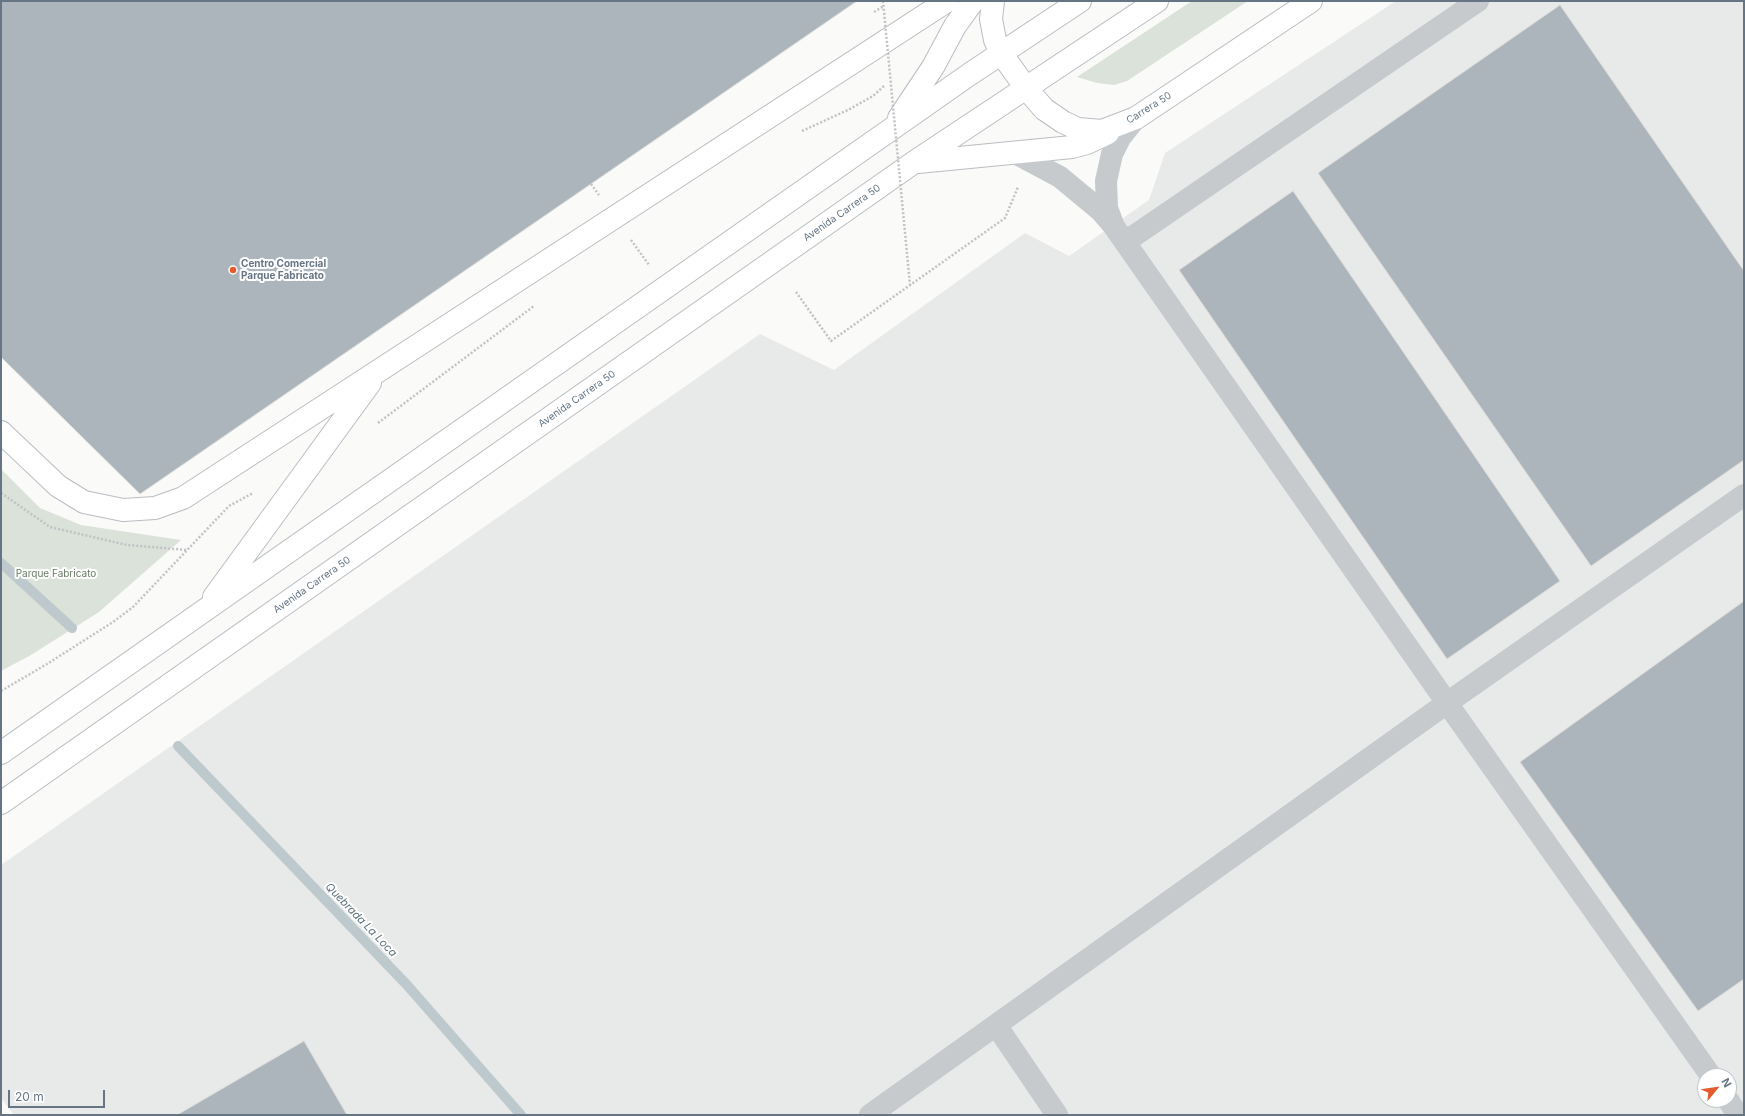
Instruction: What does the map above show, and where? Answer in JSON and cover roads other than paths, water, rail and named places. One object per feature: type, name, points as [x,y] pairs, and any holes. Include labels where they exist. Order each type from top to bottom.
[{"type":"main road","points":[[1,432],[58,486],[84,502],[123,510],[156,508],[183,498],[947,1]]},
{"type":"main road","points":[[891,130],[933,67],[955,26],[973,1]]},
{"type":"main road","name":"Carrera 50","points":[[993,1],[991,19],[995,40],[1001,53],[1026,88],[1044,109],[1078,129],[1102,132],[1136,118],[1311,1]]},
{"type":"main road","points":[[1,753],[1001,53],[1080,1]]},
{"type":"main road","name":"Avenida Carrera 50","points":[[1,803],[912,163],[1157,1]]},
{"type":"main road","points":[[912,163],[1018,154],[1072,147],[1087,143],[1136,118]]},
{"type":"main road","points":[[203,611],[379,370]]},
{"type":"lane","points":[[1119,233],[1478,1]]},
{"type":"lane","points":[[1119,233],[1107,208],[1106,181],[1115,148],[1120,138],[1136,118]]},
{"type":"lane","points":[[1018,154],[1060,177],[1101,211],[1119,233],[1447,703],[1705,1068]]},
{"type":"lane","points":[[875,1113],[1447,703],[1744,495]]},
{"type":"lane","points":[[996,1025],[1057,1115]]},
{"type":"waterway","name":"Quebrada La Loca","points":[[1,563],[72,628]]},
{"type":"waterway","name":"Quebrada La Loca","points":[[178,746],[407,985],[521,1115]]},
{"type":"place","name":"Centro Comercial Parque Fabricato","points":[[233,270]]},
{"type":"park label","name":"Parque Fabricato","points":[[56,574]]}]
